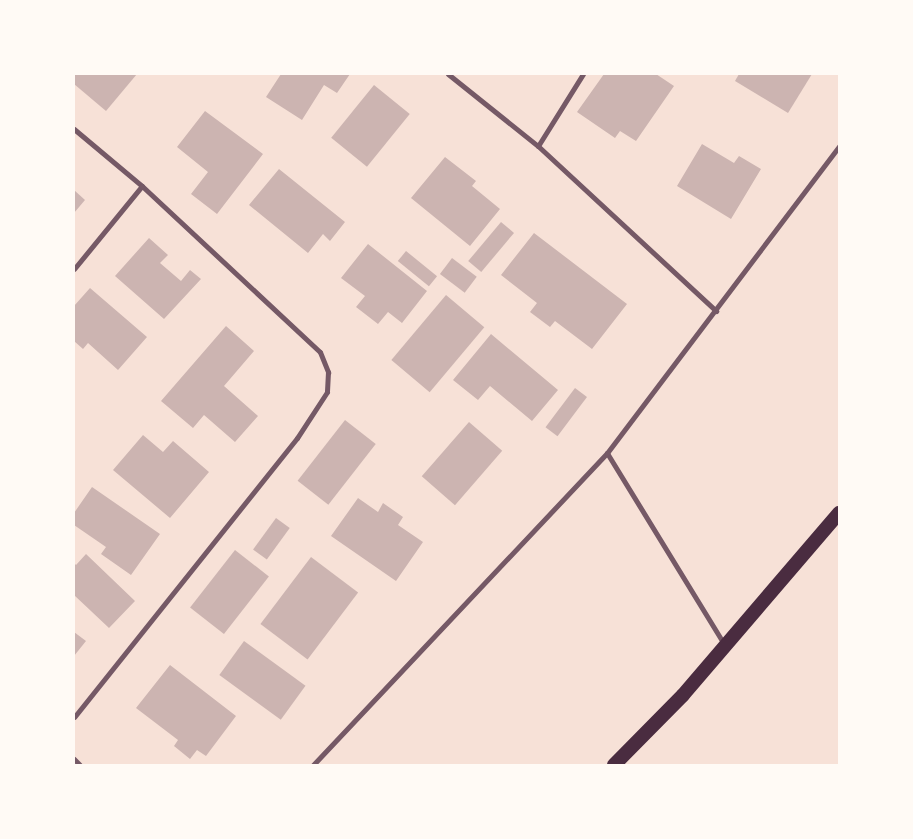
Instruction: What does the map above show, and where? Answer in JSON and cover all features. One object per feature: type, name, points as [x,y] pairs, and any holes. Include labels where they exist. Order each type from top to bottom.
[{"type":"highway","points":[[614,765],[682,696],[839,513]]},
{"type":"street","points":[[448,74],[538,146],[716,311]]},
{"type":"street","points":[[538,146],[583,74]]},
{"type":"street","points":[[74,129],[142,186],[320,352],[328,372],[327,392],[297,438],[74,717]]},
{"type":"street","points":[[313,765],[606,453],[716,311],[839,146]]},
{"type":"street","points":[[74,269],[142,186]]},
{"type":"street","points":[[606,453],[725,646]]},
{"type":"street","points":[[74,759],[80,765]]},
{"type":"building","points":[[74,74],[137,74],[106,111],[74,84]]},
{"type":"building","points":[[281,74],[350,74],[337,93],[324,85],[302,120],[266,97]]},
{"type":"building","points":[[604,74],[656,74],[674,86],[636,141],[620,131],[615,138],[577,112]]},
{"type":"building","points":[[739,74],[812,74],[788,113],[735,81]]},
{"type":"building","points":[[374,85],[410,114],[367,167],[331,138]]},
{"type":"building","points":[[205,111],[263,154],[217,214],[191,194],[208,172],[177,147]]},
{"type":"building","points":[[702,144],[734,163],[739,156],[761,169],[731,219],[677,186]]},
{"type":"building","points":[[445,157],[476,181],[472,186],[500,209],[470,246],[411,198]]},
{"type":"building","points":[[279,169],[345,222],[330,241],[323,234],[308,253],[249,205]]},
{"type":"building","points":[[74,190],[85,200],[74,213]]},
{"type":"building","points":[[501,222],[514,233],[481,272],[468,261]]},
{"type":"building","points":[[534,233],[627,304],[592,349],[555,321],[550,327],[530,312],[537,303],[501,275]]},
{"type":"building","points":[[149,238],[168,255],[160,263],[181,281],[190,270],[201,279],[164,319],[115,276]]},
{"type":"building","points":[[368,244],[427,291],[402,323],[388,312],[378,324],[356,307],[365,296],[341,278]]},
{"type":"building","points":[[406,251],[437,276],[429,286],[398,261]]},
{"type":"building","points":[[452,258],[477,277],[465,293],[440,274]]},
{"type":"building","points":[[90,288],[147,337],[118,370],[88,343],[83,349],[74,341],[74,306]]},
{"type":"building","points":[[446,295],[484,327],[430,392],[391,360]]},
{"type":"building","points":[[226,326],[254,351],[224,386],[258,416],[235,442],[204,415],[193,428],[161,401]]},
{"type":"building","points":[[491,334],[558,390],[532,421],[490,386],[478,400],[453,380]]},
{"type":"building","points":[[575,388],[587,397],[557,436],[546,427]]},
{"type":"building","points":[[345,420],[376,444],[328,505],[298,481]]},
{"type":"building","points":[[469,422],[502,451],[455,505],[422,476]]},
{"type":"building","points":[[143,435],[163,452],[173,441],[209,472],[170,518],[113,470]]},
{"type":"building","points":[[92,487],[160,534],[131,575],[101,554],[106,547],[74,525],[74,513]]},
{"type":"building","points":[[358,498],[378,512],[383,503],[403,517],[398,525],[423,542],[396,581],[331,536]]},
{"type":"building","points":[[276,518],[290,528],[267,560],[253,550]]},
{"type":"building","points":[[235,550],[269,576],[224,634],[190,608]]},
{"type":"building","points":[[86,554],[135,601],[109,628],[74,595],[74,563],[76,565]]},
{"type":"building","points":[[311,557],[358,593],[308,660],[260,624]]},
{"type":"building","points":[[74,632],[86,641],[74,656]]},
{"type":"building","points":[[244,641],[305,686],[281,720],[219,675]]},
{"type":"building","points":[[170,665],[236,716],[206,756],[197,750],[190,759],[174,746],[178,740],[136,708]]}]
